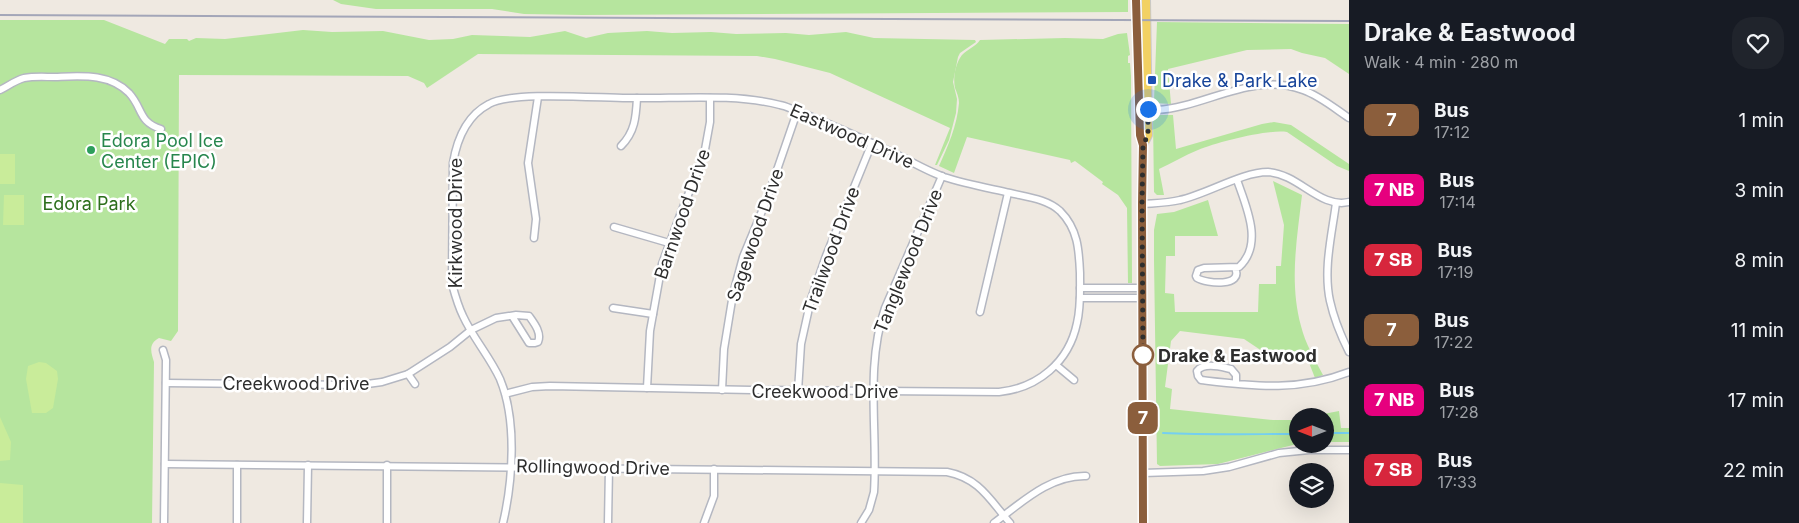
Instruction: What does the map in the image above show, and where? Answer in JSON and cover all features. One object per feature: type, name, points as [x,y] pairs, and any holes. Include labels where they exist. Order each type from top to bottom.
[{"type":"main road","points":[[1136,0],[1140,135],[1143,145],[1143,523]]},
{"type":"main road","points":[[1143,145],[1148,135],[1146,0]]},
{"type":"main road","points":[[1138,71],[1144,79],[1144,103],[1148,109],[1157,110]]},
{"type":"street","points":[[0,90],[22,79],[32,77],[92,76],[106,79],[114,82],[129,93],[144,119],[151,126],[161,129]]},
{"type":"street","points":[[1157,110],[1185,106],[1251,86],[1278,84],[1304,90],[1349,118]]},
{"type":"street","points":[[534,238],[536,224],[528,163],[538,97]]},
{"type":"street","name":"Eastwood Drive","points":[[468,122],[489,104],[504,99],[538,97],[710,98],[757,101],[781,105],[836,126],[942,176],[1039,200],[1051,205],[1071,225],[1078,241],[1080,288]]},
{"type":"street","points":[[621,146],[633,130],[637,98]]},
{"type":"street","name":"Barnwood Drive","points":[[647,388],[653,314],[662,264],[704,155],[710,122],[710,98]]},
{"type":"street","name":"Sagewood Drive","points":[[722,390],[724,348],[733,294],[746,248],[767,199],[797,112]]},
{"type":"street","name":"Kirkwood Drive","points":[[468,122],[460,135],[453,163],[452,284],[457,302],[500,379],[505,394],[510,426],[510,467],[509,490],[503,523]]},
{"type":"street","name":"Trailwood Drive","points":[[798,391],[802,344],[811,299],[872,143]]},
{"type":"street","points":[[1142,204],[1181,200],[1259,173],[1283,175],[1329,201],[1336,203],[1349,202]]},
{"type":"street","name":"Tanglewood Drive","points":[[861,523],[871,505],[875,471],[874,357],[879,326],[942,176]]},
{"type":"street","points":[[1235,268],[1237,275],[1230,282],[1203,281],[1196,276],[1198,270],[1204,268],[1239,267],[1248,258],[1251,246],[1251,221],[1237,180]]},
{"type":"street","points":[[980,312],[1008,193]]},
{"type":"street","points":[[1336,203],[1328,281],[1330,300],[1336,321],[1349,352]]},
{"type":"street","points":[[614,227],[669,243]]},
{"type":"street","points":[[1080,288],[1142,288]]},
{"type":"street","name":"Creekwood Drive","points":[[505,394],[540,386],[798,391],[1007,391],[1041,378],[1063,356],[1078,321],[1080,288]]},
{"type":"street","points":[[1080,298],[1142,298]]},
{"type":"street","points":[[613,308],[653,314]]},
{"type":"street","points":[[522,314],[529,316],[539,333],[538,342],[529,343],[512,316],[522,314]]},
{"type":"street","name":"Creekwood Drive","points":[[166,383],[360,385],[382,382],[408,374],[450,347],[471,330],[501,316],[512,316]]},
{"type":"street","points":[[163,350],[166,360],[164,523]]},
{"type":"street","points":[[1056,365],[1074,380]]},
{"type":"street","points":[[1236,383],[1235,373],[1231,369],[1205,366],[1200,367],[1197,371],[1201,380],[1236,383],[1291,386],[1322,382],[1349,372]]},
{"type":"street","points":[[408,374],[415,384]]},
{"type":"street","points":[[1144,473],[1216,470],[1279,453],[1349,450]]},
{"type":"street","name":"Rollingwood Drive","points":[[165,464],[947,472],[960,476],[980,487],[1010,523]]},
{"type":"street","points":[[237,465],[237,523]]},
{"type":"street","points":[[308,465],[308,523]]},
{"type":"street","points":[[387,466],[387,523]]},
{"type":"street","points":[[608,523],[609,468]]},
{"type":"street","points":[[704,523],[714,496],[714,469]]},
{"type":"street","points":[[994,523],[1050,484],[1068,477],[1086,476]]},
{"type":"green space","points":[[333,0],[1128,0],[1128,12],[582,15],[524,14],[492,9],[376,9],[341,4]]},
{"type":"green space","name":"Edora Park","points":[[0,20],[104,20],[165,44],[169,39],[187,39],[189,41],[196,38],[225,39],[303,30],[332,32],[383,31],[429,40],[453,39],[472,35],[530,37],[565,31],[586,38],[608,33],[647,31],[809,35],[846,32],[874,38],[975,40],[976,42],[960,53],[958,57],[953,82],[957,99],[956,113],[949,140],[937,165],[935,165],[950,128],[830,73],[757,56],[478,54],[427,88],[424,83],[408,76],[179,75],[178,331],[171,341],[159,338],[153,343],[151,348],[154,362],[152,523],[0,523]]},
{"type":"green space","points":[[1157,22],[1349,24],[1349,74],[1325,58],[1291,49],[1247,50],[1168,69],[1171,104],[1156,103],[1154,101]]},
{"type":"green space","points":[[1127,33],[1130,55],[1128,56],[1128,63],[1130,63],[1131,76],[1132,283],[1128,283],[1127,208],[1118,195],[1075,161],[1071,163],[1070,160],[967,137],[954,173],[939,166],[952,136],[958,111],[959,101],[954,81],[958,61],[962,55],[980,40],[1103,39]]},
{"type":"green space","points":[[1156,115],[1173,115],[1176,149],[1262,124],[1274,122],[1291,125],[1349,164],[1349,171],[1337,166],[1287,132],[1268,132],[1206,147],[1159,169],[1164,195],[1157,195],[1154,192],[1153,120]]},
{"type":"green space","points":[[0,154],[15,154],[15,184],[0,184]]},
{"type":"green space","points":[[1273,181],[1302,195],[1296,244],[1295,293],[1303,332],[1310,351],[1323,375],[1315,378],[1304,350],[1268,355],[1244,339],[1180,331],[1171,341],[1165,387],[1172,389],[1170,409],[1289,420],[1289,446],[1218,464],[1160,466],[1157,464],[1154,260],[1154,230],[1157,214],[1174,212],[1208,200],[1218,236],[1175,236],[1175,256],[1166,256],[1165,293],[1174,294],[1175,312],[1258,312],[1259,284],[1276,284],[1276,266],[1281,266],[1284,225]]},
{"type":"green space","points":[[4,195],[24,195],[24,225],[3,225]]},
{"type":"green space","points":[[39,362],[46,363],[57,371],[58,379],[53,408],[46,413],[32,413],[26,379],[28,366]]},
{"type":"green space","points":[[1339,411],[1341,428],[1349,428],[1349,442],[1334,442],[1334,412]]},
{"type":"green space","points":[[0,417],[11,442],[10,460],[0,461]]},
{"type":"green space","points":[[0,483],[23,485],[23,523],[0,523]]},
{"type":"waterway","points":[[1163,433],[1289,434]]},
{"type":"waterway","points":[[1334,433],[1349,433]]},
{"type":"railway","points":[[0,15],[1349,21]]},
{"type":"bus line","name":"7","points":[[1136,0],[1140,135],[1143,145],[1143,523]]},
{"type":"place","name":"Drake & Park Lake","points":[[1152,80]]},
{"type":"place","name":"Edora Pool Ice Center (EPIC)","points":[[91,150]]},
{"type":"place","name":"Drake & Eastwood","points":[[1143,355]]},
{"type":"route","points":[[1143,355],[1143,145],[1148,135],[1148,109]]}]
